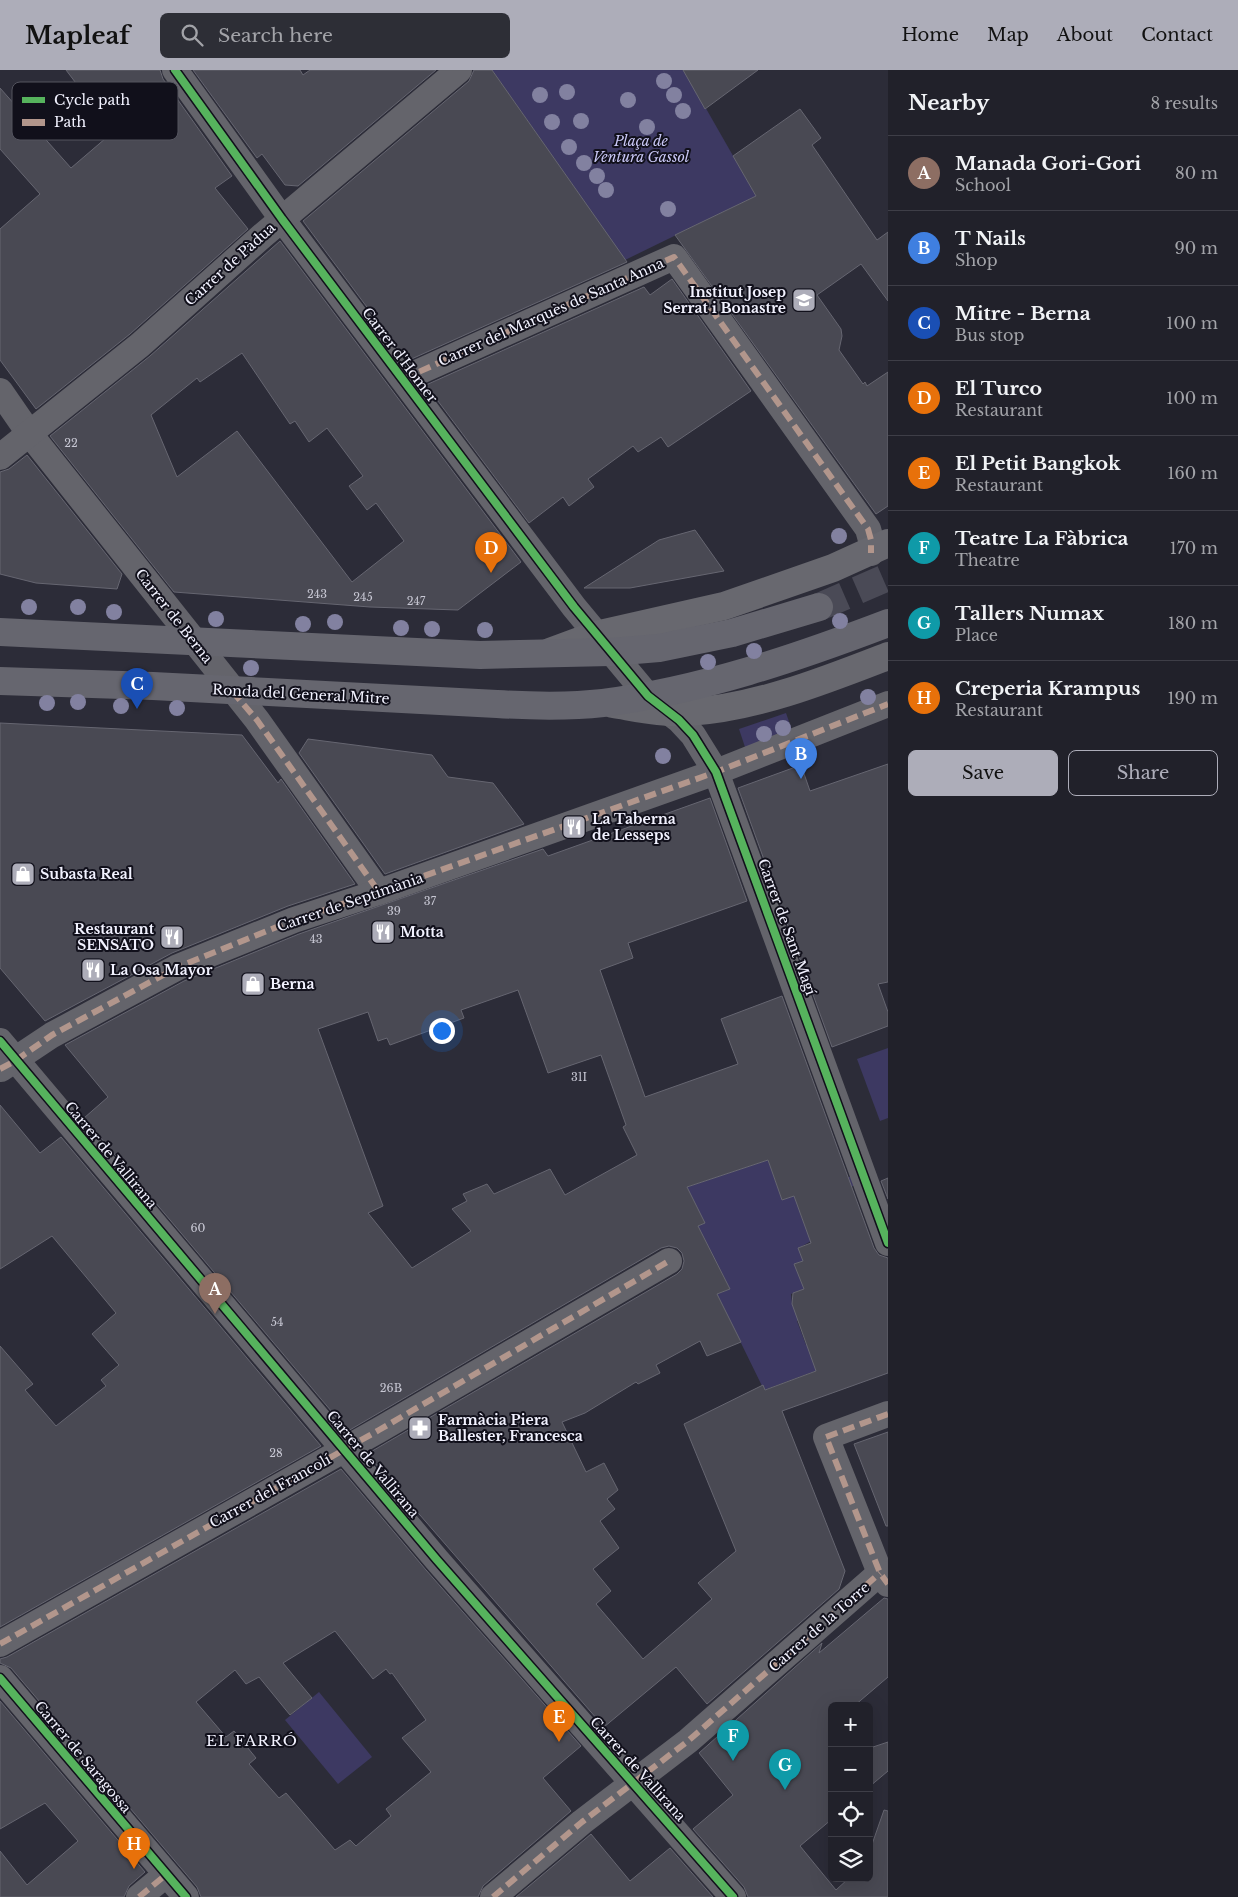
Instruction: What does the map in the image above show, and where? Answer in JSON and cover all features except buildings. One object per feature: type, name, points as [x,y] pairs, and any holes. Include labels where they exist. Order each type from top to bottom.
[{"type":"main road","points":[[0,632],[480,655],[549,652],[604,643],[724,606],[879,548]]},
{"type":"main road","points":[[604,643],[659,648],[732,634],[819,607]]},
{"type":"main road","name":"Ronda del General Mitre","points":[[658,704],[811,652],[888,623]]},
{"type":"main road","name":"Ronda del General Mitre","points":[[0,681],[533,706],[602,703],[724,708],[821,682],[888,656]]},
{"type":"street","name":"Carrer d'Homer","points":[[175,70],[282,219],[604,643]]},
{"type":"street","name":"Carrer de Pàdua","points":[[0,457],[140,344],[282,219],[459,70]]},
{"type":"street","name":"Carrer del Marquès de Santa Anna","points":[[403,379],[674,257],[868,529],[879,548]]},
{"type":"street","name":"Carrer de Berna","points":[[0,391],[29,433],[195,641],[232,691],[257,720],[380,892]]},
{"type":"street","name":"Carrer de Sant Magí","points":[[604,643],[658,704],[693,734],[716,772],[888,1243]]},
{"type":"street","points":[[716,772],[888,704]]},
{"type":"street","name":"Carrer de Septimània","points":[[5,1057],[52,1035],[178,967],[294,920],[380,892],[716,772]]},
{"type":"street","name":"Carrer de Vallirana","points":[[5,1057],[437,1560],[733,1897]]},
{"type":"street","name":"Carrer del Francolí","points":[[0,1644],[344,1450],[670,1261]]},
{"type":"street","name":"Carrer de la Torre","points":[[493,1897],[582,1822],[688,1741],[884,1578],[826,1437],[888,1414]]},
{"type":"street","name":"Carrer de Saragossa","points":[[0,1678],[186,1897]]},
{"type":"street","points":[[139,1897],[162,1878]]},
{"type":"green space","name":"Plaça de Ventura Gassol","points":[[492,70],[684,70],[756,196],[625,260]]},
{"type":"green space","points":[[786,713],[793,733],[746,750],[739,729]]},
{"type":"green space","points":[[888,1048],[888,1118],[880,1121],[857,1059]]},
{"type":"green space","points":[[768,1160],[782,1200],[852,1176],[855,1185],[800,1213],[811,1241],[799,1248],[803,1261],[795,1264],[809,1287],[791,1294],[792,1304],[801,1319],[797,1321],[806,1345],[888,1315],[888,1344],[764,1390],[717,1294],[730,1289],[715,1260],[677,1236],[704,1223],[687,1187]]},
{"type":"green space","points":[[319,1692],[372,1757],[338,1784],[285,1720]]},
{"type":"tunnel","points":[[819,607],[888,577]]},
{"type":"marked path","points":[[403,379],[674,257],[868,529],[871,540],[871,553]]},
{"type":"marked path","points":[[232,691],[257,720],[379,892]]},
{"type":"marked path","points":[[0,1069],[15,1061],[52,1035],[178,967],[294,920],[379,892],[716,772],[888,704]]},
{"type":"marked path","points":[[0,1644],[379,1430],[669,1261]]},
{"type":"marked path","points":[[888,1414],[826,1437],[880,1573],[888,1584]]},
{"type":"marked path","points":[[493,1897],[582,1822],[688,1741],[880,1573]]},
{"type":"marked path","points":[[139,1897],[162,1878]]},
{"type":"cycle path","points":[[175,70],[282,219],[574,607],[648,696],[679,720],[693,735],[716,772],[888,1243]]},
{"type":"cycle path","points":[[0,1041],[437,1560],[733,1897]]},
{"type":"cycle path","points":[[0,1678],[186,1897]]},
{"type":"place","name":"Institut Josep Serrat i Bonastre","points":[[804,300]]},
{"type":"place","name":"El Turco","points":[[491,573]]},
{"type":"place","name":"Mitre - Berna","points":[[137,709]]},
{"type":"place","name":"T Nails","points":[[801,779]]},
{"type":"place","name":"La Taberna de Lesseps","points":[[574,827]]},
{"type":"place","name":"Subasta Real","points":[[23,874]]},
{"type":"place","name":"Motta","points":[[383,932]]},
{"type":"place","name":"Restaurant SENSATO","points":[[172,937]]},
{"type":"place","name":"La Osa Mayor","points":[[93,970]]},
{"type":"place","name":"Berna","points":[[253,984]]},
{"type":"place","name":"Manada Gori-Gori","points":[[215,1314]]},
{"type":"place","name":"Farmàcia Piera Ballester, Francesca","points":[[420,1428]]},
{"type":"place","name":"El Petit Bangkok","points":[[559,1742]]},
{"type":"place","name":"Teatre La Fàbrica","points":[[733,1761]]},
{"type":"place","name":"Tallers Numax","points":[[785,1790]]},
{"type":"place","name":"Creperia Krampus","points":[[134,1869]]},
{"type":"district","name":"EL FARRÓ","points":[[252,1740]]}]
